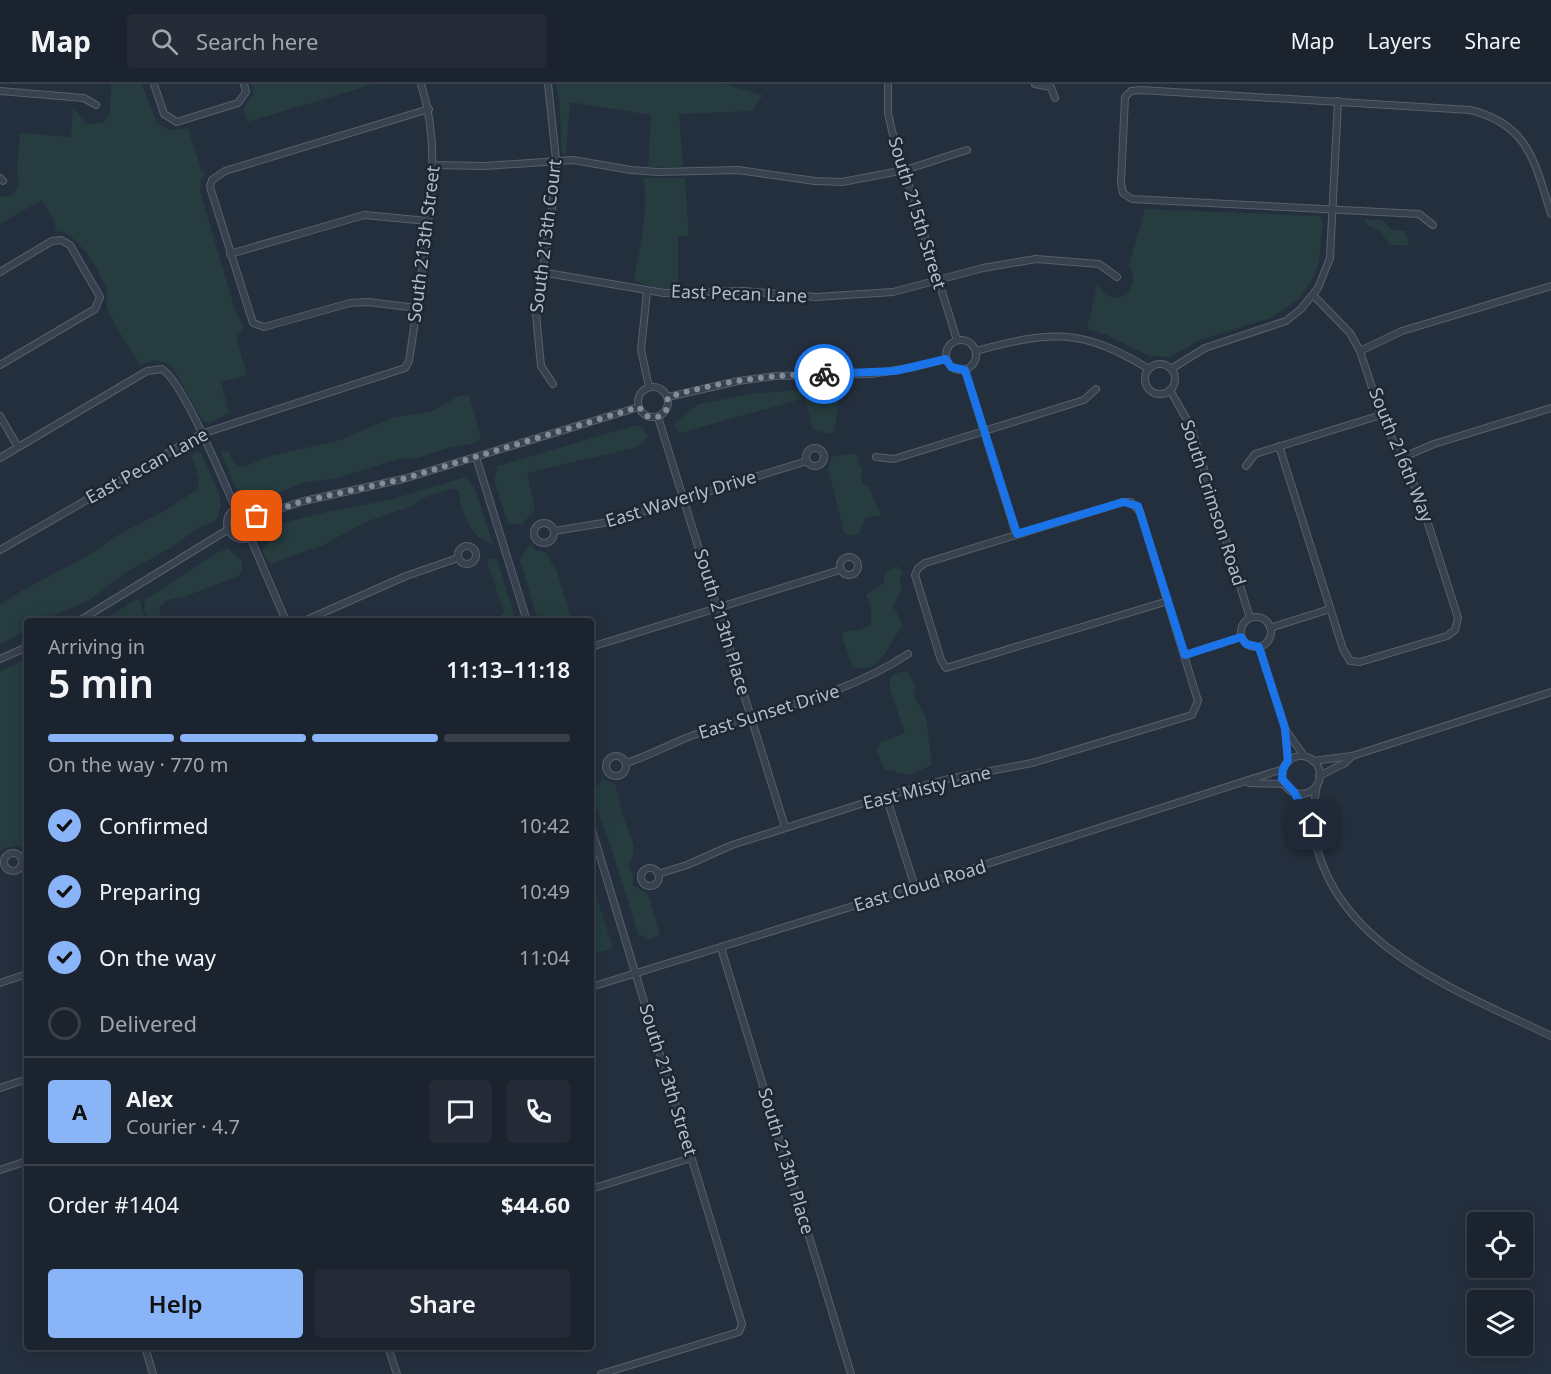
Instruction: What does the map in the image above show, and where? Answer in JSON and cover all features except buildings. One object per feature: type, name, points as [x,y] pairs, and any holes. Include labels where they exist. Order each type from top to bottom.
[{"type":"street","points":[[154,84],[162,110],[170,120],[181,121],[238,103],[244,96],[244,84]]},
{"type":"street","name":"South 213th Street","points":[[405,368],[409,361],[417,308],[434,165],[429,110],[421,84]]},
{"type":"street","name":"South 213th Court","points":[[548,84],[556,159],[552,210],[536,314],[541,366],[554,384]]},
{"type":"street","name":"South 215th Street","points":[[888,84],[888,113],[957,340]]},
{"type":"street","points":[[1035,84],[1051,87],[1055,98]]},
{"type":"street","points":[[0,90],[84,98],[96,105]]},
{"type":"street","points":[[1433,225],[1419,214],[1132,198],[1123,194],[1120,183],[1125,97],[1131,91],[1338,100],[1470,110],[1506,124],[1526,144],[1533,155],[1551,214]]},
{"type":"street","points":[[1171,369],[1205,348],[1275,326],[1301,309],[1313,296],[1327,270],[1330,258],[1338,100]]},
{"type":"street","points":[[417,308],[368,302],[350,303],[259,327],[249,318],[212,194],[212,180],[225,171],[429,110]]},
{"type":"street","points":[[434,165],[485,166],[556,159],[631,170],[658,172],[738,170],[842,182],[904,170],[967,150]]},
{"type":"street","points":[[230,254],[364,215],[428,220]]},
{"type":"street","points":[[0,272],[52,241],[61,240],[70,245],[99,292],[100,302],[95,309],[0,365]]},
{"type":"street","name":"East Pecan Lane","points":[[541,272],[647,291],[704,293],[744,291],[843,296],[893,292],[1009,262],[1036,259],[1099,264],[1117,277]]},
{"type":"street","points":[[1360,351],[1402,331],[1551,286]]},
{"type":"street","points":[[647,291],[640,350],[649,387]]},
{"type":"street","name":"South 216th Way","points":[[1313,296],[1350,333],[1360,351],[1381,415],[1419,495],[1458,618],[1455,630],[1447,636],[1368,660],[1350,661],[1343,649],[1330,609]]},
{"type":"street","points":[[976,351],[1036,336],[1058,335],[1103,344],[1149,369],[1162,365],[1171,369],[1175,382],[1170,390],[1158,394],[1149,390],[1145,377],[1149,369]]},
{"type":"street","points":[[965,370],[951,367],[946,359],[947,349],[957,340],[966,341],[976,351]]},
{"type":"street","points":[[965,370],[975,361],[976,351]]},
{"type":"street","points":[[668,397],[738,381],[785,376],[883,373],[946,359]]},
{"type":"street","name":"East Pecan Lane","points":[[0,550],[201,434],[405,368]]},
{"type":"street","points":[[0,458],[147,371],[162,369],[171,378],[201,434],[236,509]]},
{"type":"street","points":[[965,370],[1017,534]]},
{"type":"street","points":[[649,387],[663,389],[668,397],[666,411],[658,417],[646,416],[639,407],[641,393],[649,387]]},
{"type":"street","points":[[876,457],[894,459],[1084,400],[1096,389]]},
{"type":"street","name":"South Crimson Road","points":[[1170,390],[1191,427],[1250,618]]},
{"type":"street","points":[[257,516],[304,501],[403,479],[639,407]]},
{"type":"street","points":[[1401,458],[1434,444],[1551,408]]},
{"type":"street","points":[[1246,466],[1255,454],[1381,415]]},
{"type":"street","points":[[0,416],[18,447]]},
{"type":"street","name":"South 213th Place","points":[[658,417],[785,827]]},
{"type":"street","points":[[1270,628],[1330,609],[1280,446]]},
{"type":"street","points":[[476,457],[526,618]]},
{"type":"street","name":"East Waverly Drive","points":[[554,531],[609,522],[807,461]]},
{"type":"street","points":[[1168,601],[946,668],[941,660],[915,575],[918,568],[925,563],[1123,502],[1131,502],[1140,512],[1185,655],[1241,637]]},
{"type":"street","points":[[246,507],[257,516],[258,526],[250,537],[237,537],[229,529],[228,520],[236,509],[246,507]]},
{"type":"street","points":[[84,618],[229,529]]},
{"type":"street","points":[[250,537],[285,618]]},
{"type":"street","points":[[311,618],[406,576],[459,558]]},
{"type":"street","points":[[594,645],[840,570]]},
{"type":"street","points":[[1250,618],[1260,618],[1270,628],[1268,641],[1259,647],[1246,644],[1241,637],[1241,628],[1250,618]]},
{"type":"street","points":[[1259,647],[1285,728],[1288,761],[1283,769],[1284,784],[1294,792],[1313,825],[1320,855],[1344,901],[1361,924],[1395,956],[1443,984],[1551,1036]]},
{"type":"street","points":[[0,659],[24,648]]},
{"type":"street","name":"East Sunset Drive","points":[[626,763],[692,736],[854,685],[908,654]]},
{"type":"street","name":"East Misty Lane","points":[[658,874],[785,827],[929,783],[1032,763],[1192,715],[1198,701],[1185,655]]},
{"type":"street","points":[[1285,728],[1304,756],[1313,761],[1352,756],[1551,693]]},
{"type":"street","points":[[1288,761],[1304,756]]},
{"type":"street","points":[[1319,776],[1345,763],[1352,756]]},
{"type":"street","points":[[1313,761],[1319,776],[1313,825]]},
{"type":"street","name":"East Cloud Road","points":[[594,986],[915,887],[1283,769]]},
{"type":"street","name":"East Cloud Road","points":[[1248,782],[1284,784]]},
{"type":"street","points":[[1294,792],[1304,793],[1317,785]]},
{"type":"street","points":[[886,796],[915,887]]},
{"type":"street","name":"South 213th Street","points":[[594,837],[742,1324],[739,1332],[601,1374]]},
{"type":"street","points":[[0,876],[9,871]]},
{"type":"street","name":"South 213th Place","points":[[721,948],[851,1374]]},
{"type":"street","points":[[0,983],[24,975]]},
{"type":"street","points":[[0,1088],[24,1080]]},
{"type":"street","points":[[594,1189],[691,1158]]},
{"type":"street","points":[[0,1170],[24,1162]]},
{"type":"street","points":[[146,1350],[153,1374]]},
{"type":"street","points":[[389,1350],[397,1374]]},
{"type":"green space","points":[[111,84],[142,84],[157,123],[169,130],[188,128],[201,169],[205,173],[201,180],[200,191],[237,316],[244,328],[236,337],[247,375],[221,382],[229,413],[209,423],[203,421],[171,365],[156,360],[140,365],[109,313],[106,288],[93,262],[72,237],[56,231],[54,221],[42,200],[0,224],[0,197],[11,196],[19,185],[17,168],[20,133],[71,137],[73,108],[86,124],[103,123],[110,112]]},
{"type":"green space","points":[[252,84],[371,85],[247,122],[243,109],[253,94]]},
{"type":"green space","points":[[556,84],[724,84],[763,95],[752,111],[679,114],[683,167],[648,167],[651,115],[570,102],[566,154],[562,153]]},
{"type":"green space","points":[[643,178],[685,178],[689,236],[678,237],[678,288],[662,289],[634,281],[645,216]]},
{"type":"green space","points":[[1145,209],[1320,216],[1323,222],[1319,262],[1313,278],[1300,298],[1273,317],[1198,341],[1170,357],[1149,356],[1107,335],[1087,329],[1097,284],[1106,295],[1113,297],[1120,297],[1130,290],[1133,278],[1129,265]]},
{"type":"green space","points":[[1364,219],[1382,220],[1392,230],[1405,231],[1409,245],[1390,245],[1379,230],[1368,226]]},
{"type":"green space","points":[[801,390],[802,399],[680,433],[674,427],[698,404],[758,393]]},
{"type":"green space","points":[[803,390],[841,392],[833,434],[813,430]]},
{"type":"green space","points":[[469,395],[481,438],[473,444],[451,447],[417,458],[398,459],[338,478],[305,482],[270,496],[264,497],[236,489],[220,450],[229,452],[234,463],[243,468],[266,457],[341,440],[394,417],[430,412],[459,396]]},
{"type":"green space","points":[[636,425],[643,428],[648,437],[638,447],[527,473],[535,510],[521,525],[508,524],[494,480],[498,466]]},
{"type":"green space","points":[[196,451],[202,455],[219,493],[221,505],[217,518],[212,523],[201,526],[169,549],[126,572],[88,601],[47,618],[24,618],[24,631],[0,645],[0,605],[21,591],[93,553],[114,537],[166,510],[198,489],[199,480],[192,456]]},
{"type":"green space","points":[[858,455],[859,465],[863,469],[860,476],[863,484],[869,487],[881,515],[865,518],[859,534],[847,535],[844,532],[828,469],[832,457]]},
{"type":"green space","points":[[465,477],[474,486],[493,544],[473,531],[465,516],[459,491],[453,488],[368,521],[323,545],[270,564],[262,551],[276,528],[283,523],[389,500]]},
{"type":"green space","points":[[530,544],[536,550],[545,552],[557,572],[571,618],[537,618],[520,560]]},
{"type":"green space","points":[[228,549],[242,560],[242,571],[239,576],[186,596],[165,601],[159,608],[161,618],[148,618],[144,608],[145,600],[218,552]]},
{"type":"green space","points":[[490,558],[497,560],[515,618],[496,618],[504,612],[487,560]]},
{"type":"green space","points":[[897,566],[903,572],[900,579],[901,592],[893,606],[903,625],[877,662],[862,668],[852,667],[842,636],[846,631],[860,630],[871,625],[871,609],[866,595],[883,584],[885,573]]},
{"type":"green space","points":[[139,598],[145,618],[107,618]]},
{"type":"green space","points":[[24,660],[24,845],[7,847],[0,851],[0,671]]},
{"type":"green space","points":[[900,672],[908,672],[914,684],[915,697],[926,718],[932,765],[909,775],[884,769],[876,749],[881,742],[905,733],[890,690],[890,677]]},
{"type":"green space","points":[[603,779],[615,784],[622,814],[634,845],[633,856],[628,867],[633,874],[633,885],[648,894],[660,935],[648,939],[644,935],[639,937],[613,853],[594,802],[594,790]]},
{"type":"green space","points":[[594,888],[613,948],[596,953],[594,946]]},
{"type":"way so far","points":[[257,516],[304,501],[403,479],[639,407],[646,416],[658,417],[666,411],[668,397],[709,386],[775,376],[824,374]]},
{"type":"route","points":[[824,374],[872,374],[946,359],[951,367],[965,370],[1017,534],[1123,502],[1131,502],[1138,506],[1185,655],[1241,637],[1246,644],[1259,647],[1285,728],[1288,761],[1283,769],[1282,779],[1287,788],[1294,792],[1313,825]]}]
